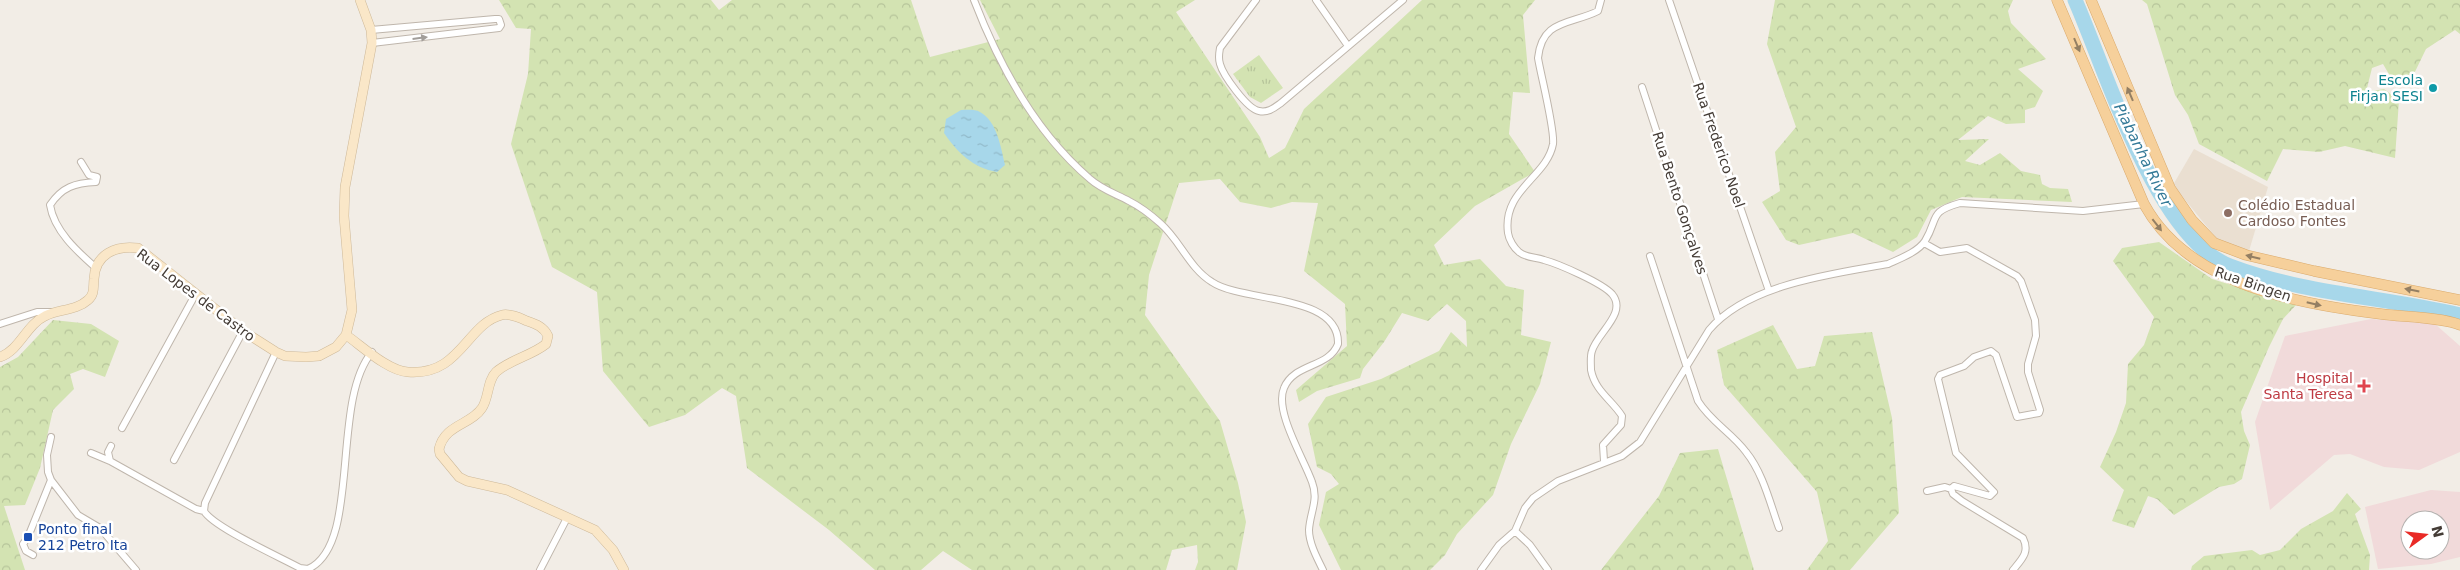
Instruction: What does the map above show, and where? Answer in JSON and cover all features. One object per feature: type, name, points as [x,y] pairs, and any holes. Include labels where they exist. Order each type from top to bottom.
[{"type":"main road","name":"Rua Bingen","points":[[2057,0],[2144,204],[2163,233],[2184,253],[2230,280],[2281,295],[2341,310],[2460,326]]},
{"type":"main road","name":"Rua Bingen","points":[[2091,0],[2170,188],[2196,225],[2214,243],[2246,255],[2314,271],[2460,300]]},
{"type":"street","points":[[360,0],[371,30],[372,43],[345,187],[344,216],[352,294],[352,310],[346,335],[397,370],[408,372],[436,369],[462,350],[487,322],[503,314],[516,317],[544,329],[548,336],[546,344],[513,360],[494,374],[483,407],[444,437],[439,449],[450,467],[467,482],[507,490],[595,530],[613,550],[624,570]]},
{"type":"street","points":[[974,0],[991,43],[1033,115],[1063,152],[1090,180],[1147,212],[1165,227],[1196,269],[1212,283],[1313,310],[1325,316],[1336,328],[1338,344],[1331,356],[1301,369],[1291,377],[1283,389],[1284,414],[1315,491],[1315,505],[1309,530],[1310,540],[1323,570]]},
{"type":"street","points":[[1256,0],[1220,48],[1218,57],[1220,66],[1229,80],[1246,102],[1258,111],[1273,109],[1403,0]]},
{"type":"street","points":[[1316,0],[1348,46]]},
{"type":"street","points":[[1601,0],[1598,11],[1548,30],[1539,45],[1538,58],[1553,143],[1539,169],[1510,206],[1508,232],[1512,243],[1519,253],[1545,260],[1577,273],[1609,292],[1616,301],[1617,308],[1615,314],[1596,342],[1591,360],[1592,370],[1599,390],[1622,416],[1621,425],[1603,445],[1604,461]]},
{"type":"street","name":"Rua Frederico Noel","points":[[1669,0],[1770,291]]},
{"type":"street","points":[[371,30],[497,19],[501,25],[499,28],[372,43]]},
{"type":"street","name":"Rua Bento Gonçalves","points":[[1642,87],[1718,319]]},
{"type":"street","points":[[0,357],[12,350],[38,320],[77,306],[89,299],[94,292],[96,268],[76,250],[52,218],[50,206],[58,193],[72,184],[96,182],[97,177],[89,175],[82,162]]},
{"type":"street","points":[[1481,570],[1499,545],[1514,531],[1525,508],[1533,498],[1558,481],[1604,461],[1622,456],[1640,442],[1718,319],[1770,291],[1798,282],[1888,264],[1905,256],[1924,243],[1937,215],[1942,210],[1960,203],[2083,211],[2144,204]]},
{"type":"street","points":[[1924,243],[1940,252],[1961,248],[1975,251],[2017,276],[2021,281],[2035,320],[2036,336],[2028,364],[2028,372],[2040,406],[2039,413],[2017,417],[1994,352],[1991,351],[1969,359],[1964,366],[1940,375],[1938,379],[1956,453],[1994,492],[1990,496],[1960,487],[1954,486],[1951,489]]},
{"type":"street","name":"Rua Lopes de Castro","points":[[96,268],[109,252],[119,247],[138,248],[195,295],[243,331],[276,352],[294,357],[319,356],[336,347],[346,335]]},
{"type":"street","points":[[1650,256],[1698,401],[1706,414],[1747,452],[1762,481],[1779,528]]},
{"type":"street","points":[[122,428],[195,295]]},
{"type":"street","points":[[0,324],[37,312],[56,312]]},
{"type":"street","points":[[174,460],[243,331]]},
{"type":"street","points":[[276,352],[204,503],[204,511],[207,517],[230,530],[300,568],[308,569],[320,561],[326,554],[337,528],[351,400],[363,362],[372,352]]},
{"type":"street","points":[[33,555],[26,550],[23,544],[28,538],[51,480],[48,455],[51,437]]},
{"type":"street","points":[[110,461],[108,452],[111,446]]},
{"type":"street","points":[[91,453],[110,461],[196,510],[204,511]]},
{"type":"street","points":[[51,480],[78,515],[100,528],[136,570]]},
{"type":"street","points":[[1927,491],[1945,487],[1951,489],[1953,494],[1962,501],[2023,538],[2027,545],[2026,554],[2013,570]]},
{"type":"street","points":[[540,570],[567,518]]},
{"type":"street","points":[[1514,531],[1530,545],[1548,570]]},
{"type":"shaded area","name":"Colédio Estadual Cardoso Fontes","points":[[2194,149],[2268,187],[2249,251],[2217,239],[2173,185]]},
{"type":"shaded area","name":"Hospital Santa Teresa","points":[[2371,319],[2435,324],[2460,346],[2460,452],[2419,470],[2384,467],[2350,454],[2334,455],[2270,510],[2255,422],[2285,336]]},
{"type":"shaded area","points":[[2431,490],[2460,492],[2460,557],[2450,559],[2450,510],[2400,510],[2400,560],[2448,560],[2431,564],[2378,569],[2365,507]]},
{"type":"green space","points":[[499,0],[711,0],[719,10],[732,0],[911,0],[930,57],[1000,39],[980,0],[1195,0],[1176,12],[1260,137],[1269,158],[1285,148],[1304,109],[1422,0],[1535,0],[1523,15],[1530,93],[1513,92],[1509,134],[1535,172],[1475,206],[1434,245],[1444,265],[1480,259],[1506,286],[1524,290],[1521,335],[1551,342],[1540,384],[1511,444],[1493,495],[1457,534],[1445,555],[1430,570],[1341,570],[1319,525],[1326,492],[1339,484],[1331,474],[1317,467],[1308,424],[1326,397],[1381,379],[1439,351],[1451,332],[1467,347],[1466,321],[1447,304],[1428,321],[1402,313],[1384,342],[1363,369],[1360,378],[1317,391],[1299,402],[1296,390],[1347,346],[1345,304],[1304,271],[1318,203],[1292,202],[1271,208],[1240,202],[1220,179],[1179,183],[1149,275],[1145,315],[1220,421],[1238,483],[1246,522],[1237,570],[1195,570],[1198,562],[1197,545],[1172,550],[1166,570],[972,570],[943,551],[921,570],[875,570],[829,530],[747,468],[736,396],[722,388],[685,415],[649,427],[603,371],[597,292],[552,267],[511,144],[528,74],[531,29],[516,28]]},
{"type":"green space","points":[[1775,0],[2013,0],[2008,11],[2011,23],[2046,59],[2018,69],[2043,91],[2035,107],[2025,110],[2025,123],[2006,124],[1988,116],[1958,140],[1989,139],[1965,161],[1980,165],[2000,153],[2021,171],[2040,175],[2042,184],[2050,188],[2068,189],[2072,202],[1962,197],[1931,210],[1917,237],[1893,252],[1853,233],[1799,245],[1786,240],[1762,202],[1780,191],[1775,152],[1796,127],[1767,44]]},
{"type":"green space","points":[[2142,0],[2460,0],[2460,34],[2455,30],[2426,49],[2411,80],[2393,81],[2383,64],[2372,68],[2366,92],[2384,89],[2399,100],[2395,158],[2345,146],[2319,152],[2283,149],[2267,181],[2199,144],[2188,115],[2175,95],[2147,4]]},
{"type":"green space","points":[[1259,55],[1283,88],[1261,103],[1250,97],[1233,74]]},
{"type":"green space","points":[[2159,242],[2212,279],[2296,305],[2283,319],[2241,412],[2244,431],[2250,445],[2242,479],[2234,484],[2219,487],[2174,515],[2157,499],[2148,496],[2134,528],[2112,521],[2124,490],[2100,467],[2116,432],[2126,403],[2128,364],[2144,345],[2154,317],[2113,261],[2122,248]]},
{"type":"green space","points":[[53,320],[91,324],[119,341],[105,377],[83,369],[70,374],[74,389],[53,410],[40,468],[25,505],[4,506],[25,570],[0,570],[0,367],[18,357]]},
{"type":"green space","points":[[1773,325],[1797,369],[1815,366],[1824,336],[1872,332],[1892,418],[1899,513],[1850,570],[1807,570],[1828,541],[1817,492],[1724,385],[1717,350]]},
{"type":"green space","points":[[1718,449],[1754,570],[1601,570],[1659,496],[1680,453]]},
{"type":"green space","points":[[2347,493],[2361,509],[2355,514],[2370,555],[2369,570],[2191,570],[2192,566],[2204,556],[2252,550],[2260,555],[2280,550],[2301,529],[2333,511]]},
{"type":"water","points":[[961,110],[980,112],[991,122],[1000,143],[1005,165],[997,172],[980,167],[966,158],[954,147],[944,133],[946,119]]},
{"type":"waterway","name":"Piabanha River","points":[[2075,0],[2136,149],[2157,188],[2179,222],[2203,249],[2230,266],[2286,283],[2460,315]]},
{"type":"place","name":"Escola Firjan SESI","points":[[2433,88]]},
{"type":"place","name":"Colédio Estadual Cardoso Fontes","points":[[2228,213]]},
{"type":"place","name":"Hospital Santa Teresa","points":[[2364,386]]},
{"type":"place","name":"Ponto final 212 Petro Ita","points":[[28,537]]}]
